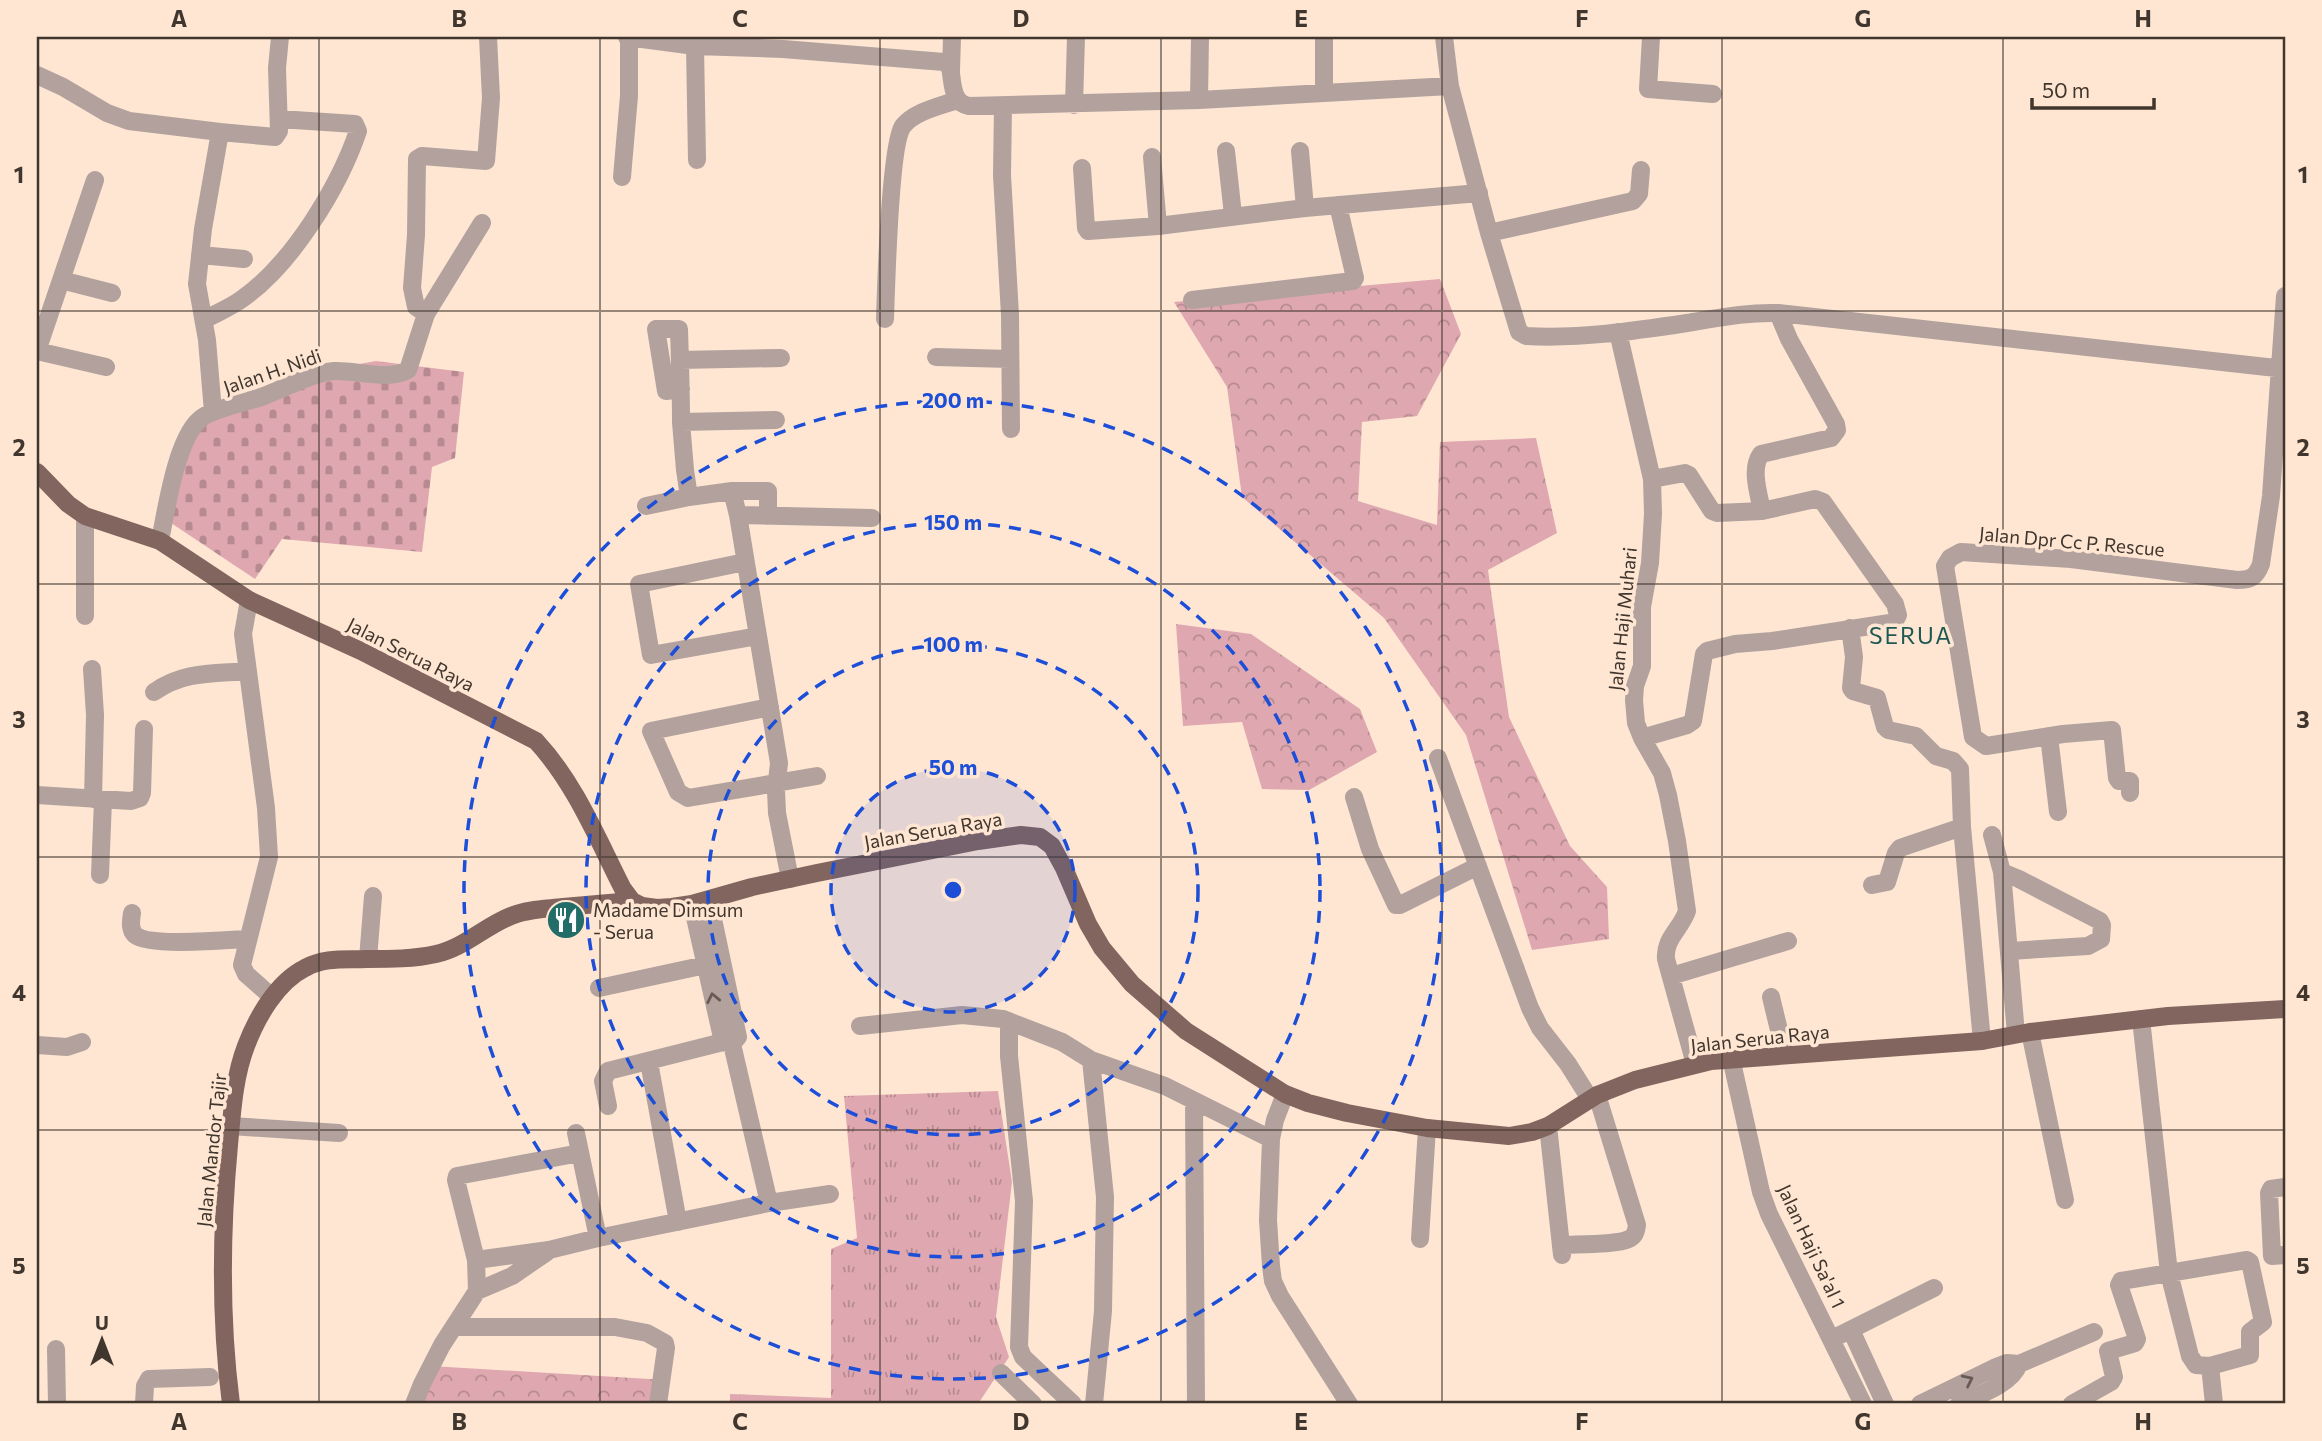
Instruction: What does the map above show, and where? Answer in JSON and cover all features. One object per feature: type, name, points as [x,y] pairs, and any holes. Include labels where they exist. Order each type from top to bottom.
[{"type":"main road","name":"Jalan Serua Raya","points":[[37,472],[68,504],[85,516],[160,541],[248,600],[361,651],[536,741],[571,785],[623,889],[632,901],[642,906],[657,908],[701,902],[790,879],[978,841],[1021,835],[1040,838],[1052,846],[1102,948],[1132,984],[1185,1031],[1284,1094],[1347,1113],[1427,1128],[1509,1136],[1548,1126],[1594,1097],[1635,1080],[1695,1064],[1731,1059],[1982,1041],[2023,1033],[2141,1019],[2285,1009]]},
{"type":"main road","name":"Jalan Mandor Tajir","points":[[231,1404],[225,1343],[223,1214],[231,1126],[237,1078],[245,1048],[272,997],[295,974],[318,962],[438,954],[456,947],[511,915],[632,901]]},
{"type":"street","points":[[37,75],[119,118],[220,132],[275,136],[279,131],[277,68],[280,37]]},
{"type":"street","points":[[426,314],[415,307],[412,288],[417,159],[422,156],[486,161],[491,98],[488,37]]},
{"type":"street","points":[[622,177],[629,86],[628,37],[695,46],[783,49],[826,45],[906,59],[944,62],[951,71]]},
{"type":"street","points":[[952,37],[951,71],[957,100],[969,106],[1199,100],[1450,86]]},
{"type":"street","points":[[1074,105],[1076,37]]},
{"type":"street","points":[[1199,100],[1200,37]]},
{"type":"street","points":[[1324,37],[1324,92]]},
{"type":"street","points":[[1444,37],[1450,86],[1489,233],[1519,332],[1526,336],[1618,332],[1728,316],[1778,313],[2282,369],[2285,296]]},
{"type":"street","points":[[1651,37],[1648,89],[1713,93]]},
{"type":"street","points":[[695,46],[697,160]]},
{"type":"street","points":[[885,319],[893,175],[901,131],[911,119],[957,100]]},
{"type":"street","points":[[1003,106],[1002,175],[1010,315],[1011,429]]},
{"type":"street","points":[[204,320],[241,300],[276,270],[331,195],[358,131],[355,124],[279,120]]},
{"type":"street","points":[[213,412],[204,320],[197,284],[220,132]]},
{"type":"street","points":[[1226,151],[1233,215]]},
{"type":"street","points":[[1300,151],[1305,208]]},
{"type":"street","points":[[1152,157],[1158,226]]},
{"type":"street","points":[[1082,168],[1088,231],[1479,193]]},
{"type":"street","points":[[1489,233],[1633,201],[1639,194],[1641,170]]},
{"type":"street","points":[[95,180],[37,351],[106,367]]},
{"type":"street","points":[[1192,300],[1353,281],[1355,278],[1338,205]]},
{"type":"street","name":"Jalan H. Nidi","points":[[160,541],[183,444],[192,427],[202,417],[324,372],[390,375],[402,373],[410,366],[426,314],[482,223]]},
{"type":"street","points":[[200,255],[244,259]]},
{"type":"street","points":[[61,280],[112,293]]},
{"type":"street","points":[[1762,512],[1755,468],[1761,454],[1831,438],[1837,430],[1778,313]]},
{"type":"street","points":[[681,390],[666,391],[656,329],[679,329],[681,390],[681,422],[689,497]]},
{"type":"street","name":"Jalan Haji Muhari","points":[[1618,332],[1652,479],[1653,531],[1642,607],[1642,666],[1635,686],[1636,723],[1662,773],[1677,841],[1687,911],[1665,949],[1695,1064]]},
{"type":"street","points":[[936,357],[1010,359]]},
{"type":"street","points":[[680,360],[781,358]]},
{"type":"street","name":"Jalan Dpr Cc P. Rescue","points":[[1979,743],[1973,737],[1949,593],[1945,566],[1950,558],[1961,552],[2031,556],[2249,580],[2257,574],[2260,564],[2271,496],[2282,369]]},
{"type":"street","points":[[681,422],[776,420]]},
{"type":"street","points":[[1642,738],[1693,721],[1704,654],[1707,650],[1890,623],[1895,621],[1898,615],[1895,604],[1824,502],[1815,499],[1762,512],[1721,514],[1712,511],[1689,475],[1685,473],[1652,479]]},
{"type":"street","points":[[732,491],[779,763],[777,813],[790,879]]},
{"type":"street","points":[[646,506],[732,491],[768,491],[768,516]]},
{"type":"street","points":[[738,515],[872,518]]},
{"type":"street","points":[[85,516],[85,617]]},
{"type":"street","points":[[746,562],[639,584],[651,655],[758,636]]},
{"type":"street","points":[[248,600],[243,634],[266,808],[269,857],[242,965],[246,974],[272,997]]},
{"type":"street","points":[[1850,628],[1854,657],[1853,691],[1877,698],[1888,730],[1916,736],[1936,755],[1956,763],[1960,769],[1962,827],[1982,1041]]},
{"type":"street","points":[[92,669],[100,875]]},
{"type":"street","points":[[153,692],[169,681],[184,676],[248,671]]},
{"type":"street","points":[[770,707],[651,731],[677,792],[688,798],[817,776]]},
{"type":"street","points":[[37,795],[131,801],[140,798],[144,729]]},
{"type":"street","points":[[1956,763],[1979,743],[1986,746],[2112,730],[2117,778],[2119,781],[2130,782],[2130,793]]},
{"type":"street","points":[[2049,736],[2057,812]]},
{"type":"street","points":[[1438,758],[1530,1008],[1540,1028],[1594,1097],[1622,1173],[1637,1225],[1633,1236],[1623,1241],[1561,1250],[1548,1126]]},
{"type":"street","points":[[1354,797],[1370,849],[1396,905],[1478,866]]},
{"type":"street","points":[[1872,885],[1886,882],[1900,848],[1962,827]]},
{"type":"street","points":[[1992,835],[2001,872],[2023,1033],[2065,1200]]},
{"type":"street","points":[[2001,872],[2100,920],[2102,925],[2101,939],[2088,946],[2010,951]]},
{"type":"street","points":[[368,960],[373,896]]},
{"type":"street","points":[[701,902],[715,963],[728,1043],[769,1203]]},
{"type":"street","points":[[132,913],[132,929],[135,935],[141,937],[165,941],[247,939]]},
{"type":"street","points":[[1671,976],[1788,941]]},
{"type":"street","points":[[599,988],[715,963]]},
{"type":"street","points":[[1771,997],[1785,1055]]},
{"type":"street","points":[[860,1026],[962,1015],[1006,1020],[1062,1042],[1091,1060],[1165,1086],[1271,1139]]},
{"type":"street","points":[[2075,1404],[2114,1377],[2108,1352],[2135,1343],[2137,1339],[2120,1283],[2169,1273],[2245,1260],[2250,1262],[2263,1322],[2250,1332],[2250,1355],[2210,1366],[2196,1365],[2190,1356],[2169,1273],[2141,1019]]},
{"type":"street","points":[[1006,1020],[1024,1200],[1018,1347],[1023,1357],[1073,1404]]},
{"type":"street","points":[[37,1045],[67,1047],[82,1042]]},
{"type":"street","points":[[608,1106],[603,1081],[608,1071],[728,1043]]},
{"type":"street","name":"Jalan Haji Sa'al 1","points":[[1731,1059],[1761,1192],[1769,1214],[1863,1404]]},
{"type":"street","points":[[1091,1060],[1105,1197],[1103,1311],[1094,1404]]},
{"type":"street","points":[[649,1062],[678,1222]]},
{"type":"street","points":[[1284,1094],[1271,1139],[1268,1220],[1273,1281],[1349,1404]]},
{"type":"street","points":[[1194,1101],[1196,1404]]},
{"type":"street","points":[[231,1126],[339,1133]]},
{"type":"street","points":[[1420,1240],[1427,1128]]},
{"type":"street","points":[[576,1133],[598,1238]]},
{"type":"street","points":[[477,1292],[476,1260],[457,1176],[580,1153]]},
{"type":"street","points":[[2279,1256],[2269,1193],[2271,1189],[2285,1188]]},
{"type":"street","points":[[476,1260],[549,1250],[769,1203],[830,1194]]},
{"type":"street","points":[[414,1404],[432,1365],[477,1292],[512,1276],[549,1250]]},
{"type":"street","points":[[1832,1339],[1934,1289]]},
{"type":"street","points":[[454,1327],[615,1327],[647,1333],[665,1343],[666,1348],[658,1404]]},
{"type":"street","points":[[1851,1330],[1885,1404]]},
{"type":"street","points":[[1920,1404],[1994,1368],[2007,1363],[2019,1364],[2094,1332]]},
{"type":"street","points":[[56,1349],[57,1404]]},
{"type":"street","points":[[1959,1404],[2002,1382],[2016,1371],[2019,1364]]},
{"type":"street","points":[[2210,1366],[2214,1404]]},
{"type":"street","points":[[1001,1373],[1015,1397],[1033,1404]]},
{"type":"street","points":[[144,1404],[145,1386],[149,1379],[209,1377]]},
{"type":"green space","points":[[1440,279],[1461,334],[1417,416],[1362,422],[1358,501],[1437,525],[1440,442],[1536,438],[1557,533],[1488,570],[1509,717],[1570,846],[1607,887],[1609,939],[1532,950],[1466,735],[1384,618],[1242,497],[1227,387],[1174,302]]},
{"type":"green space","points":[[376,361],[464,372],[455,458],[432,467],[422,552],[282,539],[255,579],[171,523],[194,416],[309,373]]},
{"type":"green space","points":[[1176,624],[1251,634],[1360,709],[1377,752],[1309,790],[1262,789],[1242,722],[1183,726]]},
{"type":"green space","points":[[998,1091],[1012,1182],[996,1317],[1009,1357],[978,1404],[730,1404],[730,1394],[831,1398],[831,1249],[857,1238],[844,1096]]},
{"type":"green space","points":[[431,1366],[666,1380],[664,1404],[419,1404]]},
{"type":"place","name":"Madame Dimsum - Serua","points":[[566,920]]},
{"type":"district","name":"SERUA","points":[[1911,635]]}]
